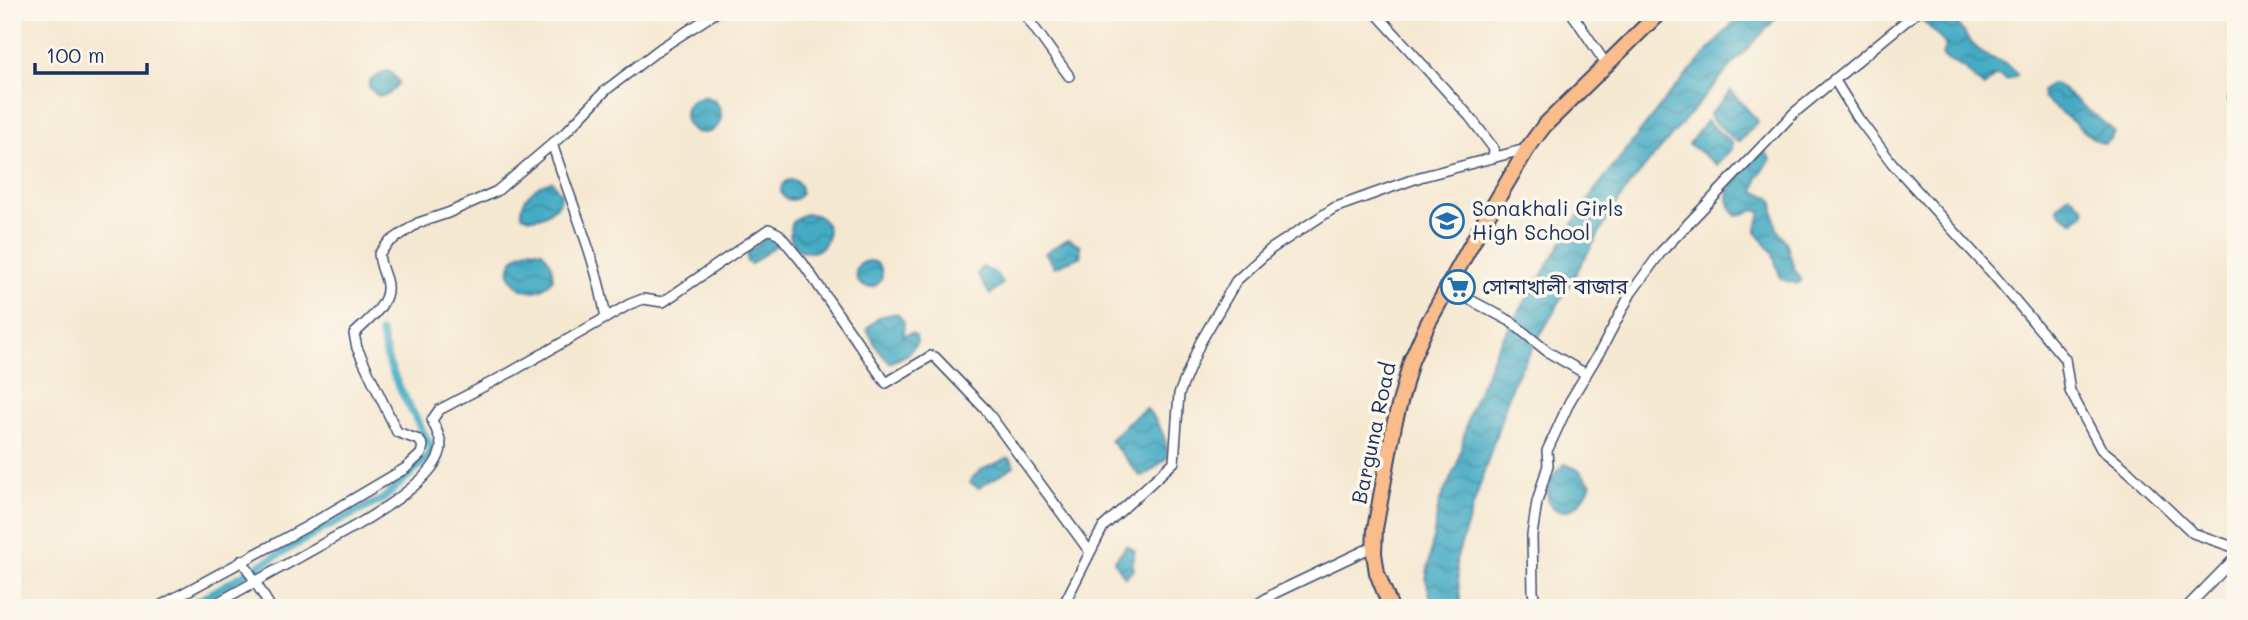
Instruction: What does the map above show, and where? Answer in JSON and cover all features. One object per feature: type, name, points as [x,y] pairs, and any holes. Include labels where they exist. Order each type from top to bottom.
[{"type":"main road","name":"Barguna Road","points":[[1391,608],[1377,573],[1374,546],[1394,425],[1411,361],[1446,287],[1527,149],[1557,111],[1660,12]]},
{"type":"street","points":[[156,608],[306,527],[406,468],[421,454],[423,446],[419,440],[397,432],[357,348],[354,334],[386,299],[387,282],[380,269],[379,254],[388,243],[418,223],[497,191],[552,143],[606,90],[661,48],[717,12]]},
{"type":"street","points":[[1023,12],[1069,76]]},
{"type":"street","points":[[1375,12],[1470,117],[1494,149],[1493,158]]},
{"type":"street","points":[[1571,12],[1606,64]]},
{"type":"street","points":[[1537,608],[1533,592],[1532,535],[1537,502],[1548,465],[1547,451],[1570,401],[1631,293],[1661,252],[1794,113],[1917,12]]},
{"type":"street","points":[[2236,74],[2233,99],[2236,113]]},
{"type":"street","points":[[1834,79],[1858,118],[1892,163],[1992,273],[2065,359],[2070,391],[2101,449],[2193,533],[2236,548]]},
{"type":"street","points":[[552,143],[600,281],[606,318]]},
{"type":"street","points":[[1062,608],[1102,527],[1174,462],[1179,394],[1200,343],[1236,281],[1271,249],[1334,208],[1420,177],[1527,149]]},
{"type":"street","points":[[208,608],[379,512],[432,468],[439,456],[441,442],[432,420],[439,410],[643,299],[663,302],[769,229],[779,234],[802,262],[886,383],[931,356],[935,357],[986,410],[1090,552]]},
{"type":"street","points":[[1446,287],[1510,321],[1540,345],[1586,374]]},
{"type":"street","points":[[1251,608],[1275,593],[1374,546]]},
{"type":"street","points":[[2186,608],[2236,557]]},
{"type":"street","points":[[242,560],[271,608]]},
{"type":"shaded area","name":"Sonakhali Girls High School","points":[[1460,205],[1465,210],[1435,238],[1430,232]]},
{"type":"water","points":[[1743,12],[1782,12],[1728,69],[1628,187],[1611,213],[1513,382],[1456,560],[1461,608],[1433,608],[1426,580],[1439,503],[1457,465],[1469,414],[1496,349],[1591,195],[1669,95]]},
{"type":"water","points":[[1923,12],[1950,12],[1973,44],[1983,53],[2010,67],[2017,74],[2015,77],[2006,80],[1995,76],[1984,87],[1963,68],[1944,58],[1942,55],[1946,47],[1941,38],[1920,17]]},
{"type":"water","points":[[385,71],[390,72],[399,82],[389,94],[377,95],[369,87],[369,81]]},
{"type":"water","points":[[2051,84],[2057,85],[2114,131],[2111,139],[2104,144],[2095,140],[2043,98],[2042,91]]},
{"type":"water","points":[[1731,91],[1758,121],[1740,141],[1736,141],[1710,118],[1710,114]]},
{"type":"water","points":[[703,97],[716,102],[721,115],[716,128],[703,133],[690,128],[685,115],[690,102]]},
{"type":"water","points":[[1706,121],[1732,143],[1732,148],[1717,165],[1689,144]]},
{"type":"water","points":[[1765,152],[1771,159],[1758,177],[1754,192],[1772,200],[1777,228],[1801,278],[1797,284],[1781,279],[1772,252],[1756,232],[1761,212],[1754,210],[1737,216],[1729,202],[1728,196],[1733,184],[1753,161]]},
{"type":"water","points":[[787,180],[795,180],[801,190],[795,200],[787,200],[781,194],[781,186]]},
{"type":"water","points":[[552,181],[561,194],[560,202],[542,216],[532,218],[522,215],[523,203],[530,193]]},
{"type":"water","points":[[2069,194],[2085,209],[2074,222],[2057,208]]},
{"type":"water","points":[[809,214],[822,220],[828,233],[822,246],[809,252],[796,246],[790,233],[796,220]]},
{"type":"water","points":[[769,236],[775,238],[778,244],[751,264],[747,262],[747,253]]},
{"type":"water","points":[[1068,239],[1080,245],[1081,256],[1055,267],[1045,253]]},
{"type":"water","points":[[530,249],[542,251],[551,263],[553,278],[543,288],[533,291],[523,289],[510,275],[510,265],[517,256]]},
{"type":"water","points":[[869,261],[878,265],[882,274],[878,283],[869,287],[860,283],[856,274],[860,265]]},
{"type":"water","points":[[982,267],[995,273],[1003,283],[990,295],[977,274]]},
{"type":"water","points":[[897,313],[904,322],[903,335],[912,333],[917,342],[908,354],[890,363],[878,350],[867,329],[879,317]]},
{"type":"water","points":[[1146,408],[1162,431],[1167,458],[1147,474],[1140,476],[1110,440]]},
{"type":"water","points":[[1007,458],[1011,459],[1014,466],[979,488],[970,483],[981,470]]},
{"type":"water","points":[[1565,464],[1579,470],[1591,484],[1581,501],[1570,509],[1561,511],[1553,507],[1548,499],[1548,488],[1553,476]]},
{"type":"water","points":[[1127,545],[1135,551],[1132,562],[1134,569],[1125,577],[1114,561]]},
{"type":"waterway","points":[[186,608],[323,529],[383,499],[427,458],[431,447],[398,385],[381,333]]},
{"type":"place","name":"Sonakhali Girls High School","points":[[1447,221]]},
{"type":"place","name":"সোনাখালী বাজার","points":[[1458,287]]}]
